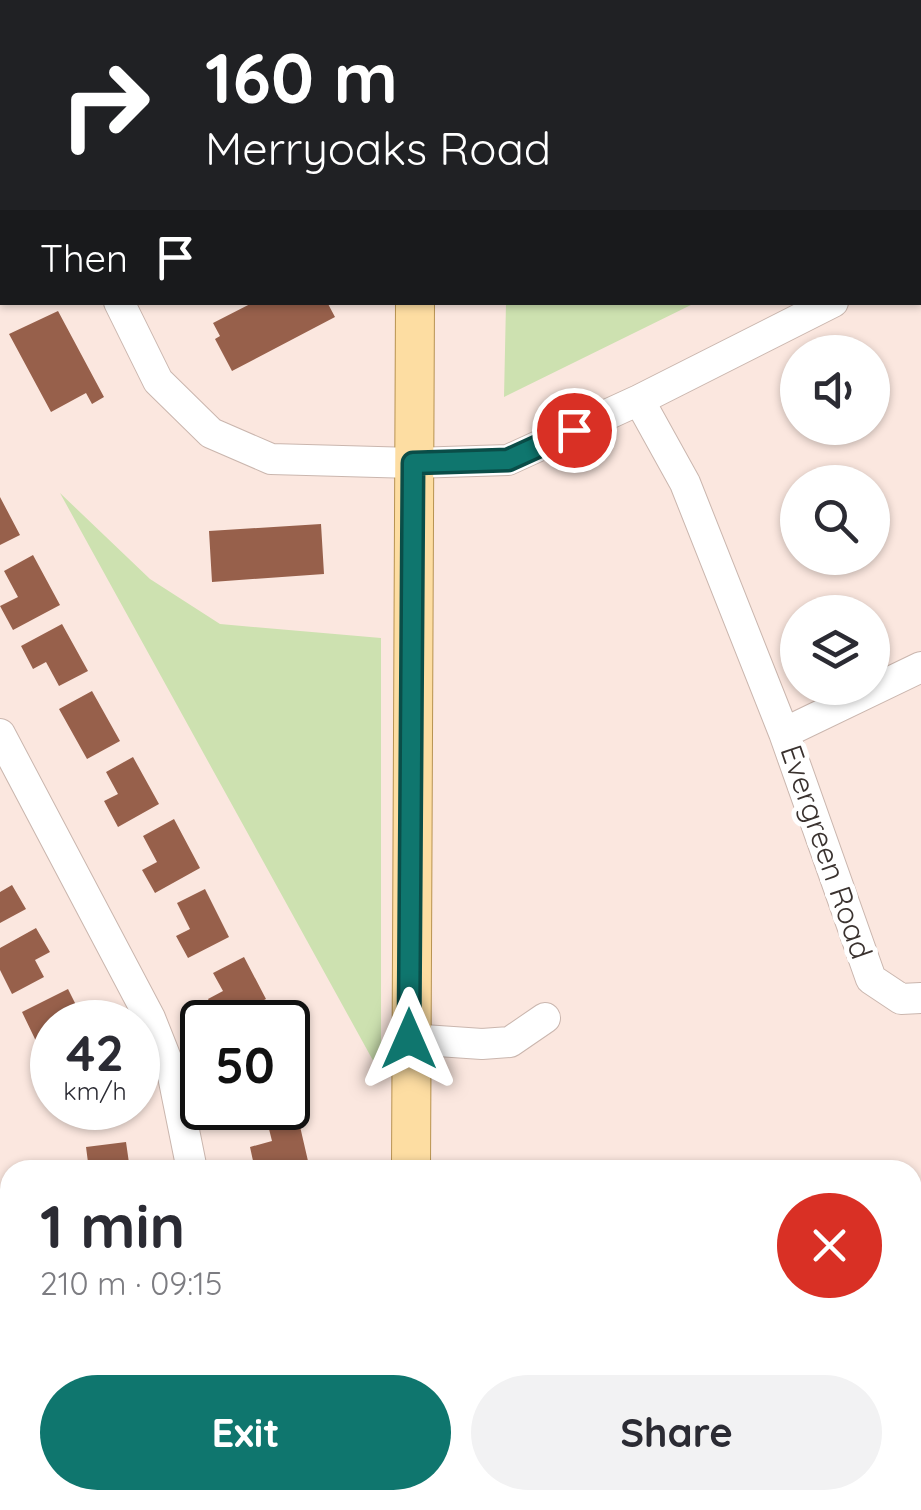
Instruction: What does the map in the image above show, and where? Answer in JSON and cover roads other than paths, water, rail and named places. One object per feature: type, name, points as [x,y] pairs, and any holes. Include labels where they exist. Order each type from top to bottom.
[{"type":"main road","points":[[411,1160],[414,305]]},
{"type":"street","points":[[120,305],[158,381],[211,434],[272,459],[413,463],[508,460],[639,400],[827,305]]},
{"type":"street","name":"Evergreen Road","points":[[639,400],[685,483],[784,733],[871,979],[902,999],[921,998]]},
{"type":"street","points":[[784,733],[921,667]]},
{"type":"street","points":[[0,734],[150,1018],[172,1076],[190,1160]]},
{"type":"street","points":[[409,1039],[510,1042],[545,1018]]}]
